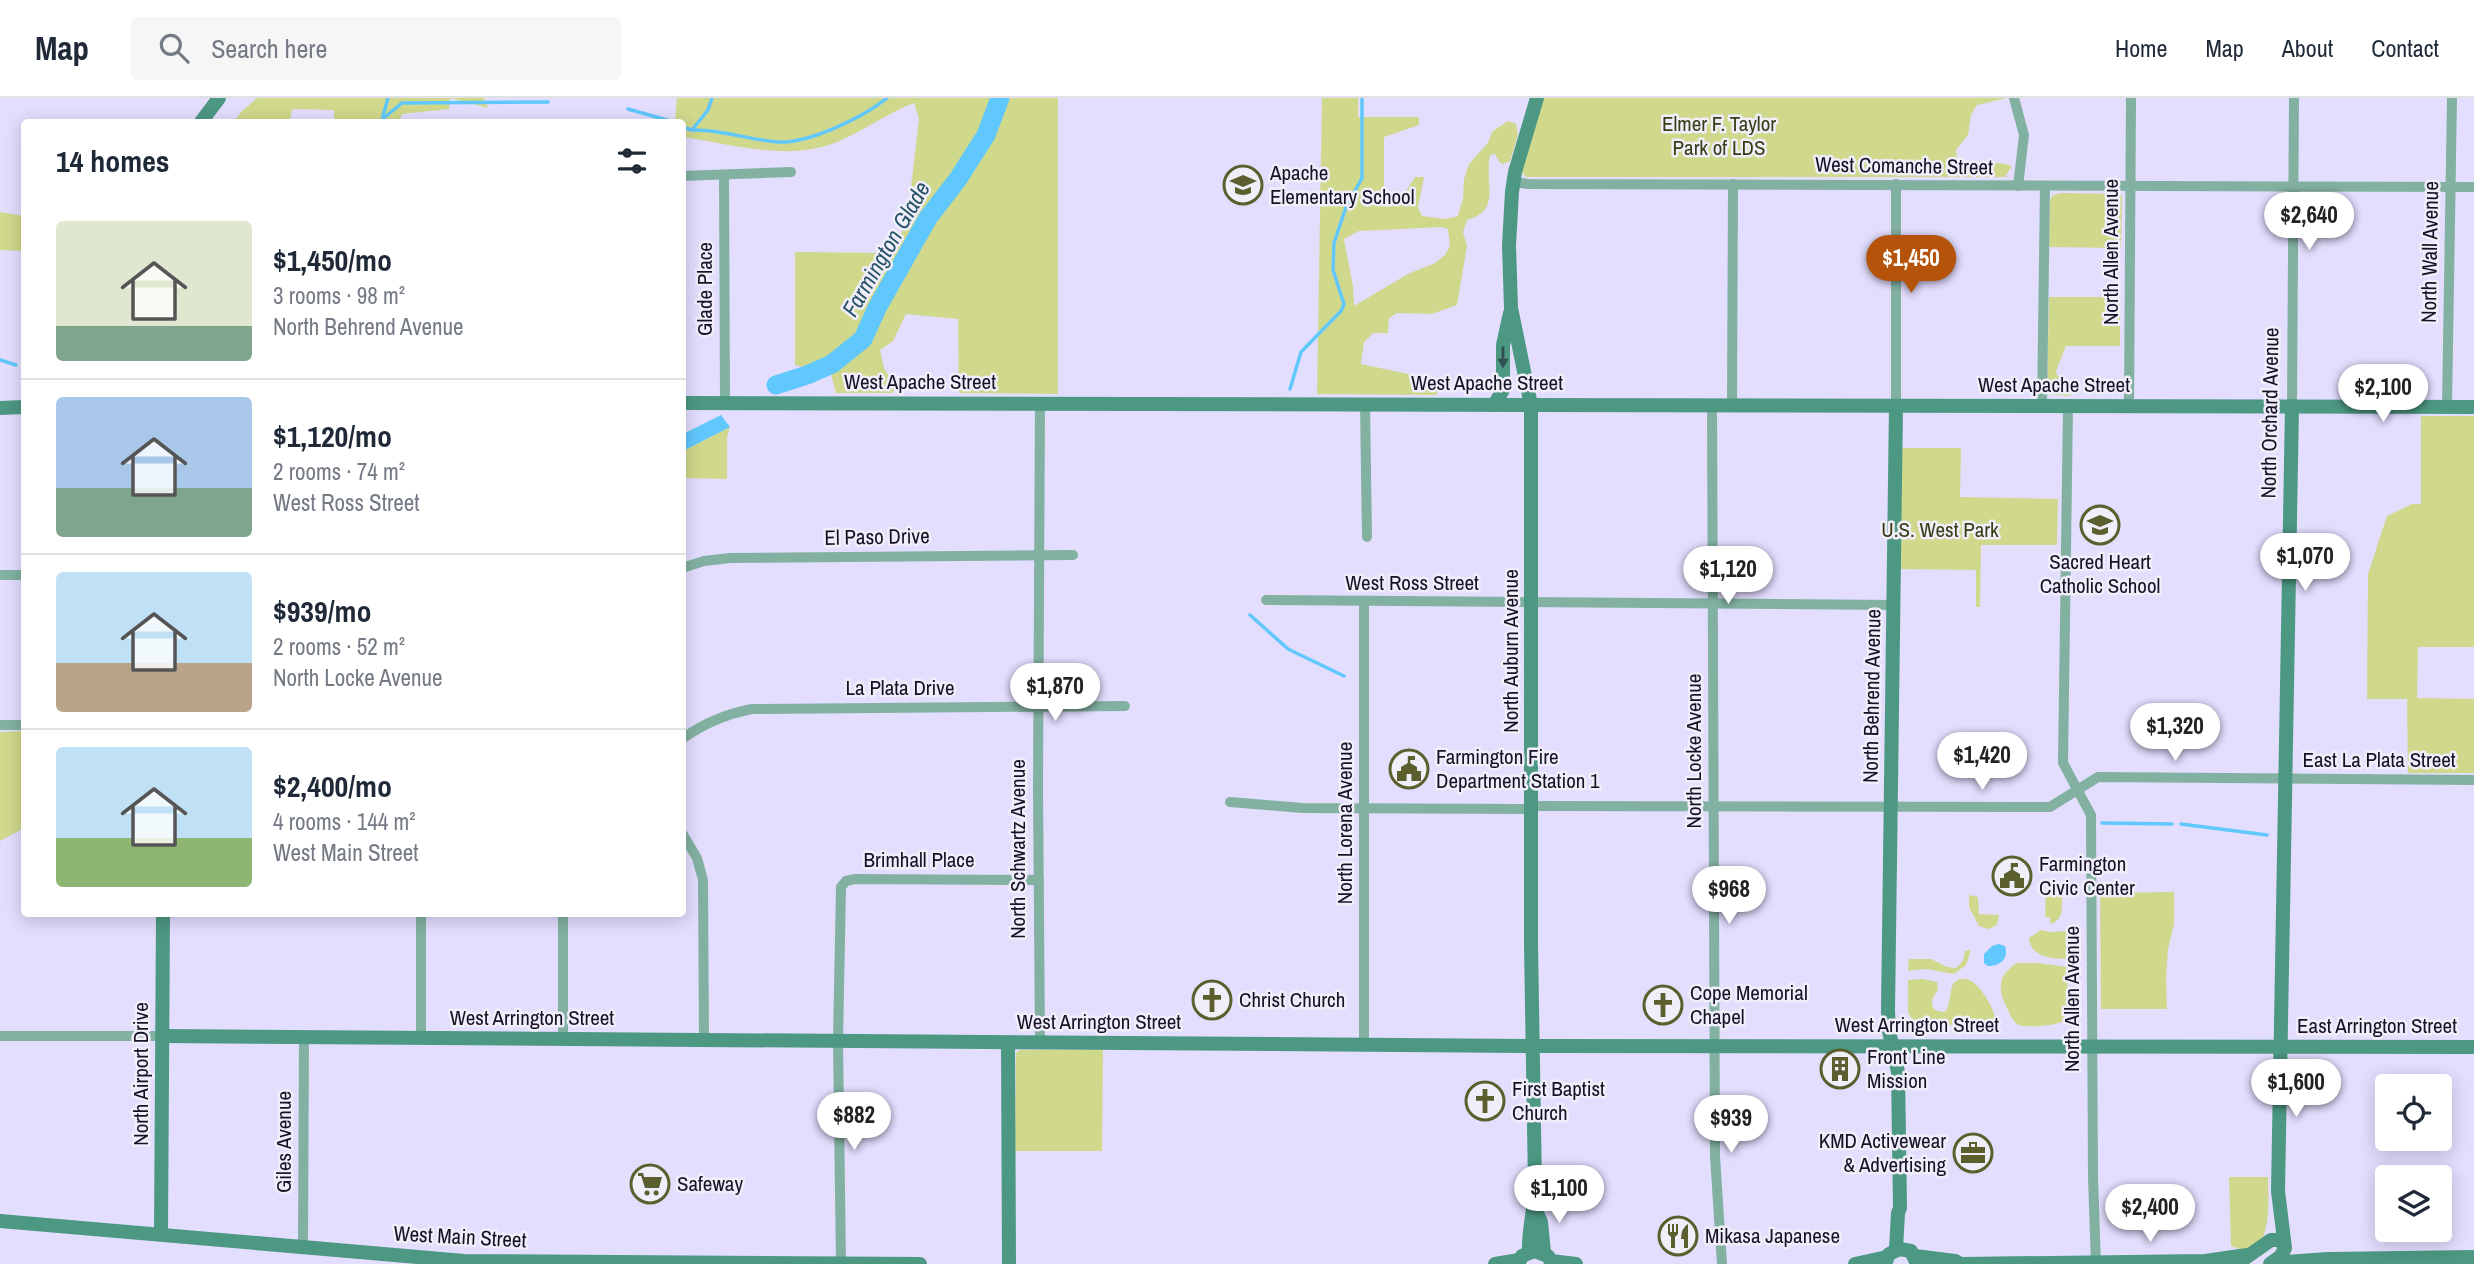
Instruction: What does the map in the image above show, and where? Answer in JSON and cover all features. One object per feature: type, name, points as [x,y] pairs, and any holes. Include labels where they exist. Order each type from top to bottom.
[{"type":"main road","points":[[203,119],[219,98]]},
{"type":"main road","name":"North Auburn Avenue","points":[[1537,98],[1513,182],[1509,245],[1511,308],[1531,405],[1535,1209],[1541,1222],[1549,1259]]},
{"type":"main road","points":[[1494,405],[1503,390],[1503,345],[1511,308]]},
{"type":"main road","name":"West Apache Street","points":[[686,403],[2474,407]]},
{"type":"main road","name":"North Behrend Avenue","points":[[1896,406],[1888,1011],[1889,1031],[1898,1072],[1901,1257]]},
{"type":"main road","name":"North Orchard Avenue","points":[[2284,1246],[2278,1191],[2291,406]]},
{"type":"main road","points":[[0,408],[21,407]]},
{"type":"main road","name":"North Airport Drive","points":[[161,1234],[163,917]]},
{"type":"main road","name":"West Arrington Street","points":[[163,1037],[1533,1046],[2281,1047]]},
{"type":"main road","points":[[1008,1043],[1009,1264]]},
{"type":"main road","name":"East Arrington Street","points":[[2281,1047],[2474,1047]]},
{"type":"main road","name":"North Orchard Avenue","points":[[2268,1241],[2278,1191]]},
{"type":"main road","name":"North Auburn Avenue","points":[[1522,1259],[1529,1221],[1535,1209]]},
{"type":"main road","name":"West Main Street","points":[[0,1221],[464,1262],[920,1264]]},
{"type":"main road","points":[[1855,1264],[1901,1257],[1955,1261],[1962,1264],[2209,1263],[2244,1260],[2274,1239],[2284,1246],[2328,1259]]},
{"type":"main road","points":[[2271,1264],[2281,1256],[2284,1246]]},
{"type":"main road","points":[[2271,1264],[2328,1259],[2408,1261],[2474,1257]]},
{"type":"main road","points":[[1496,1264],[1522,1259],[1549,1259],[1576,1264]]},
{"type":"street","points":[[2014,98],[2024,135],[2018,186]]},
{"type":"street","name":"North Allen Avenue","points":[[2129,406],[2132,98]]},
{"type":"street","name":"North Orchard Avenue","points":[[2291,406],[2294,98]]},
{"type":"street","name":"North Wall Avenue","points":[[2447,407],[2452,98]]},
{"type":"street","points":[[686,176],[791,172]]},
{"type":"street","name":"Glade Place","points":[[724,176],[724,403]]},
{"type":"street","name":"West Comanche Street","points":[[1513,182],[2474,187]]},
{"type":"street","points":[[1732,405],[1733,184]]},
{"type":"street","name":"North Behrend Avenue","points":[[1896,184],[1896,406]]},
{"type":"street","points":[[2042,406],[2045,186]]},
{"type":"street","name":"North Schwartz Avenue","points":[[1040,403],[1040,1043]]},
{"type":"street","points":[[1365,404],[1367,537]]},
{"type":"street","name":"North Locke Avenue","points":[[1712,405],[1714,1046],[1722,1264]]},
{"type":"street","name":"North Allen Avenue","points":[[2068,406],[2063,763],[2091,815],[2096,1263]]},
{"type":"street","name":"El Paso Drive","points":[[686,567],[704,561],[730,558],[1073,555]]},
{"type":"street","points":[[0,575],[21,575]]},
{"type":"street","name":"West Ross Street","points":[[1266,600],[1894,605]]},
{"type":"street","name":"North Lorena Avenue","points":[[1364,602],[1364,1044]]},
{"type":"street","name":"La Plata Drive","points":[[686,737],[723,716],[752,709],[1125,706]]},
{"type":"street","points":[[0,725],[21,725]]},
{"type":"street","name":"East La Plata Street","points":[[1230,802],[1302,808],[2050,807],[2098,777],[2474,780]]},
{"type":"street","points":[[686,840],[696,858],[703,880],[704,1040]]},
{"type":"street","name":"Brimhall Place","points":[[838,1041],[839,896],[842,884],[855,879],[1039,880]]},
{"type":"street","points":[[421,917],[421,1038]]},
{"type":"street","points":[[563,917],[563,1039]]},
{"type":"street","name":"West Arrington Street","points":[[0,1036],[163,1037]]},
{"type":"street","name":"Giles Avenue","points":[[303,1247],[304,1037]]},
{"type":"street","points":[[838,1041],[841,1264]]},
{"type":"green space","points":[[257,98],[450,98],[449,109],[402,114],[400,119],[334,119],[334,110],[292,109],[290,119],[236,119]]},
{"type":"green space","points":[[450,98],[484,98],[488,108]]},
{"type":"green space","points":[[677,98],[998,98],[985,135],[927,217],[900,265],[876,299],[860,335],[807,368],[795,365],[795,252],[892,253],[907,221],[919,119],[914,103],[837,142],[799,151],[760,150],[686,138],[686,119],[675,119]]},
{"type":"green space","points":[[1002,98],[1058,98],[1058,394],[959,393],[958,319],[906,314],[893,341],[880,350],[884,368],[895,387],[893,393],[836,393],[831,374],[823,372],[851,357],[871,340],[877,313],[930,219],[992,131]]},
{"type":"green space","points":[[1322,98],[1358,98],[1358,117],[1419,117],[1419,125],[1384,137],[1384,192],[1405,193],[1415,177],[1424,177],[1418,207],[1422,216],[1446,219],[1458,216],[1469,164],[1487,144],[1493,131],[1508,121],[1516,124],[1518,135],[1510,161],[1503,164],[1495,154],[1490,155],[1488,203],[1478,216],[1467,220],[1463,232],[1467,246],[1457,305],[1432,314],[1397,313],[1389,318],[1388,333],[1373,333],[1364,342],[1361,364],[1437,380],[1437,395],[1317,394]],"holes":[[[1442,227],[1448,229],[1450,246],[1445,255],[1354,306],[1344,239],[1359,231]]]},
{"type":"green space","name":"Elmer F. Taylor Park of LDS","points":[[1544,98],[2007,98],[1977,105],[1971,115],[1968,135],[1956,150],[1957,158],[1964,161],[2012,166],[2007,177],[1526,177],[1522,172],[1526,152]]},
{"type":"green space","points":[[2060,193],[2120,194],[2121,248],[2049,247],[2050,201],[2052,196]]},
{"type":"green space","points":[[0,212],[21,216],[21,251],[0,250]]},
{"type":"green space","points":[[2049,297],[2120,297],[2120,346],[2066,346],[2056,371],[2057,375],[2074,389],[2075,392],[2068,396],[2047,394]]},
{"type":"green space","points":[[2421,416],[2474,416],[2474,647],[2418,647],[2417,698],[2474,699],[2474,773],[2408,773],[2407,699],[2367,699],[2368,574],[2387,516],[2412,504],[2421,504]]},
{"type":"green space","points":[[730,427],[727,437],[727,479],[686,478],[686,449]]},
{"type":"green space","name":"U.S. West Park","points":[[1902,448],[1961,448],[1960,497],[2058,499],[2057,545],[1981,545],[1980,607],[1976,607],[1976,570],[1900,569]]},
{"type":"green space","points":[[21,731],[21,830],[0,841],[0,732]]},
{"type":"green space","points":[[2052,880],[2062,889],[2062,905],[2061,915],[2050,924],[2050,917],[2045,917],[2046,886]]},
{"type":"green space","points":[[2174,892],[2174,924],[2168,949],[2166,977],[2167,1009],[2101,1009],[2100,893]]},
{"type":"green space","points":[[1969,895],[1978,897],[1979,914],[1999,915],[1997,925],[1989,929],[1979,926],[1969,907]]},
{"type":"green space","points":[[2041,930],[2068,931],[2068,959],[2043,956],[2033,949],[2029,938]]},
{"type":"green space","points":[[1971,950],[1966,965],[1954,974],[1926,969],[1908,971],[1909,959],[1931,959],[1947,967],[1956,968],[1963,961],[1965,951]]},
{"type":"green space","points":[[2017,963],[2068,967],[2067,1010],[2063,1021],[2035,1026],[2023,1026],[2014,1022],[2001,993],[2001,982],[2006,972]]},
{"type":"green space","points":[[1963,979],[1970,981],[1989,1002],[1997,1025],[1914,1023],[1908,1012],[1908,980],[1937,982],[1938,990],[1932,1005],[1940,1012],[1945,1012],[1949,1004],[1954,983]]},
{"type":"green space","points":[[1020,1050],[1103,1050],[1102,1151],[1015,1151],[1016,1053]]},
{"type":"green space","points":[[2229,1177],[2268,1177],[2266,1228],[2262,1239],[2255,1246],[2245,1249],[2231,1246]]},
{"type":"water","points":[[721,415],[730,427],[686,449],[686,432]]},
{"type":"water","points":[[1992,946],[2005,946],[2005,958],[1996,965],[1988,966],[1984,963],[1984,954]]},
{"type":"waterway","points":[[383,116],[388,98]]},
{"type":"waterway","points":[[692,130],[708,110],[712,98]]},
{"type":"waterway","points":[[686,128],[767,141],[804,139],[835,128],[887,98]]},
{"type":"waterway","name":"Farmington Glade","points":[[776,385],[832,364],[863,339],[877,308],[928,218],[958,179],[986,135],[1000,98]]},
{"type":"waterway","points":[[1290,389],[1301,352],[1341,311],[1344,304],[1333,270],[1334,243],[1346,207],[1362,178],[1362,98]]},
{"type":"waterway","points":[[383,119],[402,103],[548,102]]},
{"type":"waterway","points":[[628,109],[663,119]]},
{"type":"waterway","points":[[0,360],[16,365]]},
{"type":"waterway","points":[[1250,615],[1288,649],[1344,676]]},
{"type":"waterway","points":[[2102,823],[2172,824]]},
{"type":"waterway","points":[[2181,824],[2267,835]]},
{"type":"place","name":"Apache Elementary School","points":[[1243,185]]},
{"type":"place","name":"Sacred Heart Catholic School","points":[[2100,525]]},
{"type":"place","name":"Farmington Fire Department Station 1","points":[[1409,769]]},
{"type":"place","name":"Farmington Civic Center","points":[[2012,876]]},
{"type":"place","name":"Christ Church","points":[[1212,1000]]},
{"type":"place","name":"Cope Memorial Chapel","points":[[1663,1005]]},
{"type":"place","name":"Front Line Mission","points":[[1840,1069]]},
{"type":"place","name":"First Baptist Church","points":[[1485,1101]]},
{"type":"place","name":"KMD Activewear & Advertising","points":[[1973,1153]]},
{"type":"place","name":"Safeway","points":[[650,1184]]},
{"type":"place","name":"Mikasa Japanese","points":[[1678,1236]]}]
